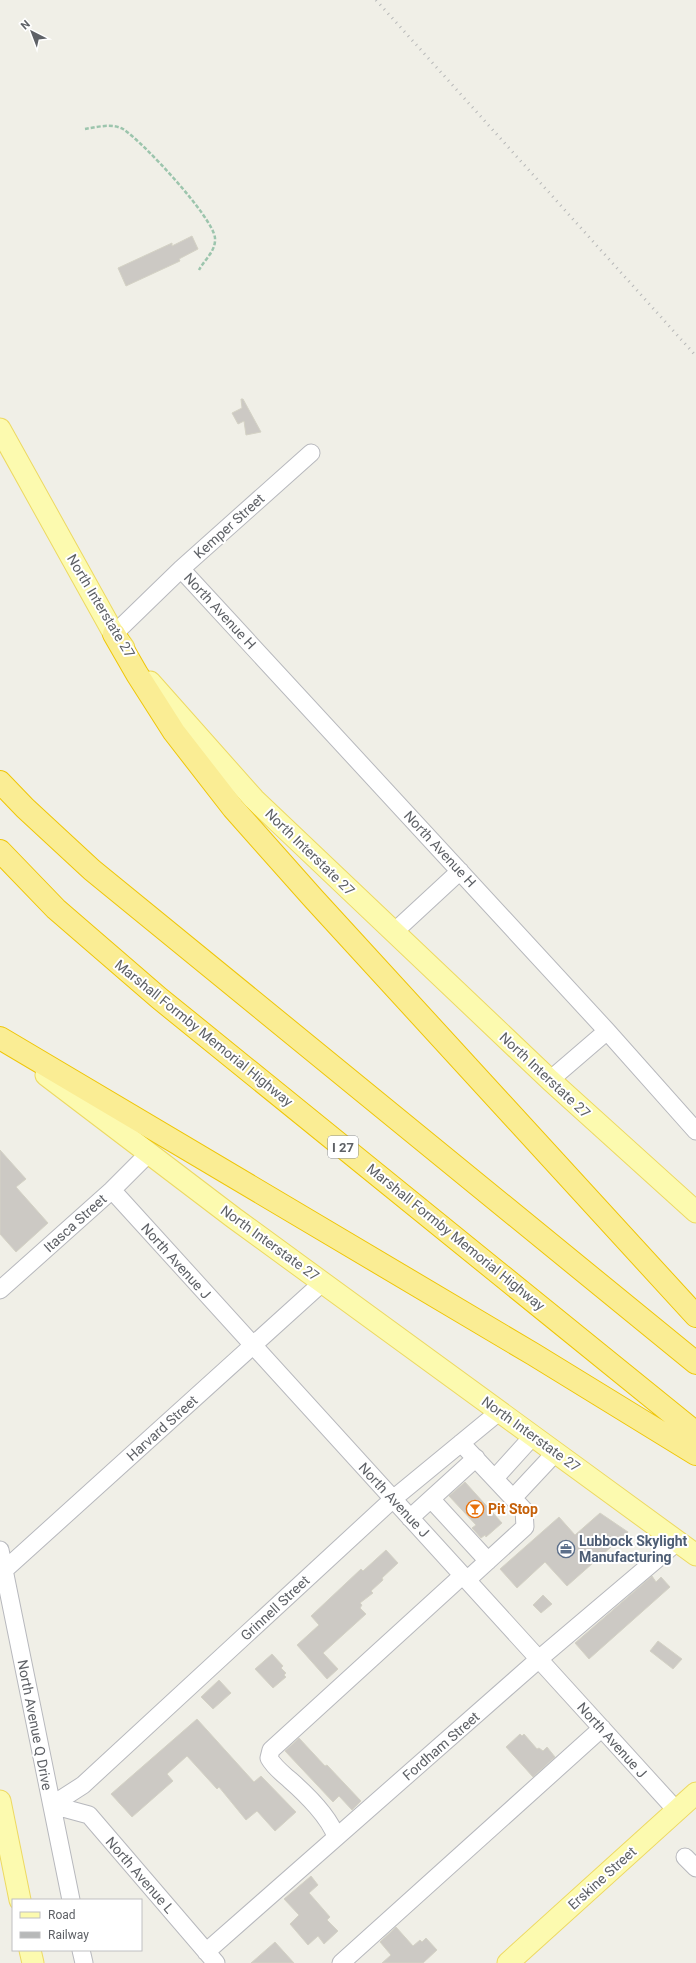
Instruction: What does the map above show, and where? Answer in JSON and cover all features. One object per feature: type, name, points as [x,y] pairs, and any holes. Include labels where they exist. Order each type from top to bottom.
[{"type":"highway","points":[[114,634],[137,674],[174,732],[233,808],[313,898],[696,1316]]},
{"type":"highway","points":[[0,782],[25,808],[92,870],[696,1363]]},
{"type":"highway","name":"Marshall Formby Memorial Highway","points":[[0,851],[56,909],[159,998],[696,1433]]},
{"type":"highway","points":[[0,1038],[520,1346],[696,1454]]},
{"type":"main road","name":"North Interstate 27","points":[[0,429],[114,634],[147,679],[254,799],[550,1080],[696,1212]]},
{"type":"main road","name":"North Interstate 27","points":[[0,1042],[234,1218],[324,1282],[696,1555]]},
{"type":"main road","name":"Erskine Street","points":[[508,1963],[696,1793]]},
{"type":"main road","points":[[0,1801],[20,1899]]},
{"type":"main road","points":[[30,1951],[33,1963]]},
{"type":"street","name":"Kemper Street","points":[[114,634],[181,569],[311,453]]},
{"type":"street","name":"North Avenue H","points":[[181,569],[608,1031],[696,1131]]},
{"type":"street","points":[[394,932],[460,871]]},
{"type":"street","points":[[550,1080],[608,1031]]},
{"type":"street","name":"Itasca Street","points":[[0,1290],[112,1190],[149,1153]]},
{"type":"street","name":"North Avenue J","points":[[112,1190],[677,1810]]},
{"type":"street","name":"Harvard Street","points":[[2,1572],[324,1282]]},
{"type":"street","name":"Grinnell Street","points":[[52,1805],[83,1785],[393,1498],[500,1411]]},
{"type":"street","points":[[495,1478],[533,1436]]},
{"type":"street","points":[[336,1837],[333,1828],[326,1819],[291,1781],[273,1765],[269,1758],[271,1750],[465,1578],[488,1561],[525,1527],[524,1510],[461,1443]]},
{"type":"street","points":[[513,1498],[556,1452]]},
{"type":"street","points":[[410,1518],[476,1458]]},
{"type":"street","points":[[431,1499],[488,1561]]},
{"type":"street","name":"Fordham Street","points":[[211,1957],[336,1837],[539,1659],[677,1542]]},
{"type":"street","name":"North Avenue Q Drive","points":[[0,1550],[2,1572],[71,1899]]},
{"type":"street","points":[[341,1963],[602,1728]]},
{"type":"street","name":"North Avenue L","points":[[52,1805],[89,1815],[211,1957]]},
{"type":"street","points":[[81,1951],[84,1963]]},
{"type":"path","points":[[85,129],[109,126],[123,129],[152,154],[175,179],[202,214],[215,237],[213,250],[199,270]]},
{"type":"building","points":[[192,236],[198,249],[179,259],[180,261],[126,286],[118,268],[172,243],[172,246]]},
{"type":"building","points":[[241,399],[243,399],[261,432],[246,435],[244,421],[238,424],[232,413],[242,408]]},
{"type":"building","points":[[0,1150],[26,1179],[16,1187],[48,1223],[16,1252],[0,1234]]},
{"type":"building","name":"Pit Stop","points":[[465,1482],[502,1523],[486,1537],[485,1535],[481,1538],[472,1528],[476,1525],[449,1496]]},
{"type":"building","name":"Lubbock Skylight Manufacturing","points":[[600,1513],[628,1532],[567,1586],[545,1562],[517,1588],[500,1569],[559,1517],[575,1535]]},
{"type":"building","points":[[386,1550],[398,1563],[371,1591],[373,1593],[360,1603],[362,1605],[360,1608],[366,1614],[323,1653],[338,1669],[327,1679],[297,1645],[319,1625],[311,1616],[361,1569],[363,1571]]},
{"type":"building","points":[[652,1576],[656,1582],[661,1577],[670,1587],[589,1659],[575,1643]]},
{"type":"building","points":[[543,1595],[552,1604],[541,1613],[533,1605]]},
{"type":"building","points":[[658,1641],[682,1659],[673,1669],[650,1651]]},
{"type":"building","points":[[272,1654],[283,1666],[281,1668],[286,1673],[284,1675],[286,1677],[273,1688],[255,1669]]},
{"type":"building","points":[[219,1680],[231,1693],[213,1709],[201,1697]]},
{"type":"building","points":[[197,1719],[254,1782],[261,1776],[296,1812],[275,1831],[257,1811],[246,1820],[219,1787],[217,1789],[187,1756],[167,1774],[173,1781],[132,1817],[111,1794]]},
{"type":"building","points":[[520,1734],[522,1736],[524,1734],[537,1749],[539,1748],[543,1751],[547,1747],[555,1757],[533,1777],[506,1747]]},
{"type":"building","points":[[299,1738],[361,1801],[352,1810],[339,1796],[333,1802],[285,1751]]},
{"type":"building","points":[[311,1876],[318,1885],[309,1893],[330,1917],[327,1920],[338,1931],[324,1944],[318,1936],[308,1945],[290,1924],[299,1915],[284,1899]]},
{"type":"building","points":[[396,1927],[413,1946],[420,1940],[422,1942],[426,1938],[437,1950],[423,1963],[382,1963],[391,1955],[380,1942]]},
{"type":"building","points":[[275,1942],[294,1963],[251,1963]]},
{"type":"railway","points":[[376,0],[696,356]]},
{"type":"place","name":"Pit Stop","points":[[475,1509]]},
{"type":"place","name":"Lubbock Skylight Manufacturing","points":[[566,1549]]}]
